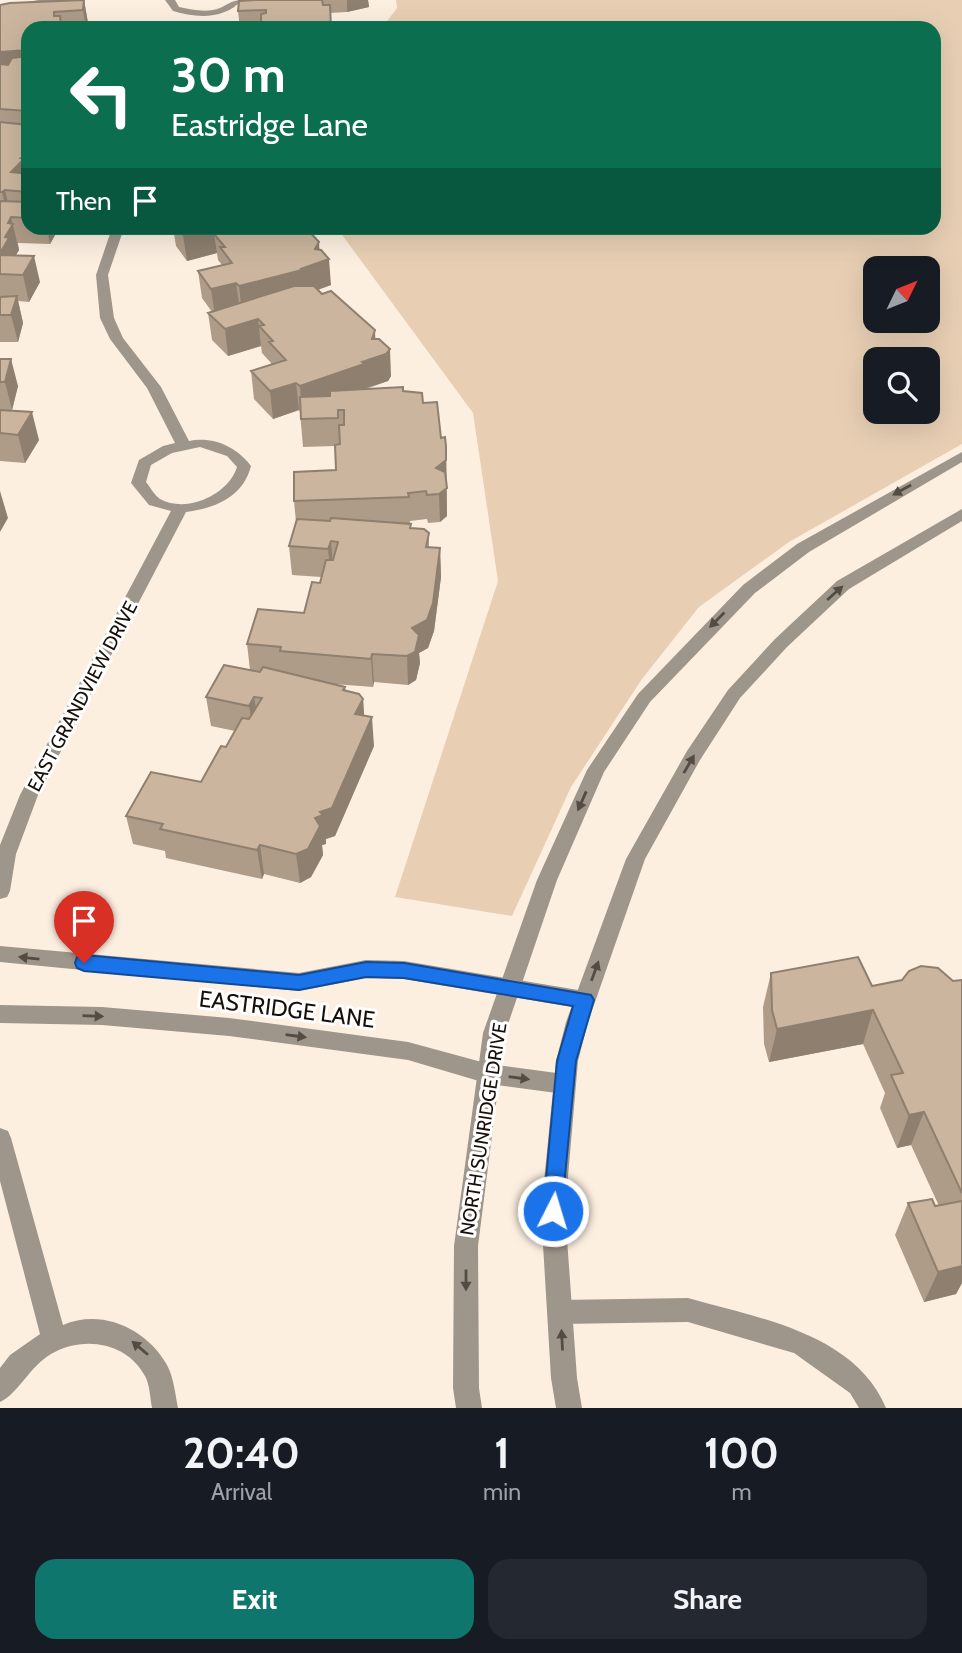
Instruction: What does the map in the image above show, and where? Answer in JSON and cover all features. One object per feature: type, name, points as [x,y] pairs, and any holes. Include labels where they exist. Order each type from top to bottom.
[{"type":"street","points":[[0,9],[57,0]]},
{"type":"street","points":[[170,0],[176,9],[191,17],[217,11],[237,0]]},
{"type":"street","points":[[116,235],[102,275],[107,318],[117,339],[154,387],[183,444]]},
{"type":"street","points":[[183,444],[218,446],[232,452],[241,460],[245,471],[241,482],[232,492],[218,500],[181,507],[152,500],[142,492],[138,483],[144,463],[183,444]]},
{"type":"street","name":"NORTH SUNRIDGE DRIVE","points":[[469,1408],[466,1388],[466,1246],[494,1033],[547,880],[596,770],[645,698],[749,589],[803,548],[962,456]]},
{"type":"street","name":"EAST GRANDVIEW DRIVE","points":[[0,891],[6,854],[29,795],[181,507]]},
{"type":"street","points":[[569,1408],[553,1211],[566,1061],[584,1000],[636,859],[693,756],[734,694],[781,643],[843,585],[962,514]]},
{"type":"street","name":"EASTRIDGE LANE","points":[[0,954],[299,982],[366,969],[404,970],[584,1000]]},
{"type":"street","name":"EASTRIDGE LANE","points":[[0,1014],[102,1016],[229,1027],[408,1051],[489,1074],[564,1084]]},
{"type":"street","points":[[0,1138],[54,1338]]},
{"type":"street","points":[[560,1312],[688,1310],[800,1342],[859,1384],[873,1408]]},
{"type":"street","points":[[0,1389],[6,1377],[28,1354],[54,1338],[82,1331],[111,1332],[135,1343],[154,1362],[164,1388],[165,1408]]},
{"type":"shaded area","points":[[396,0],[962,0],[962,444],[789,542],[699,607],[642,679],[571,787],[512,916],[395,897],[498,581],[473,413],[342,235],[941,235],[941,21],[387,21],[397,8]]},
{"type":"building","points":[[84,0],[83,10],[54,12],[54,16],[60,16],[60,21],[21,21],[21,50],[0,52],[0,5]]},
{"type":"building","points":[[322,0],[323,5],[330,5],[331,21],[261,21],[261,14],[266,13],[266,10],[238,11],[239,1]]},
{"type":"building","points":[[21,57],[21,110],[0,109],[0,64],[8,65],[12,58]]},
{"type":"building","points":[[0,122],[21,124],[21,162],[11,172],[21,173],[21,191],[0,192]]},
{"type":"building","points":[[0,201],[21,202],[21,218],[11,217],[8,223],[13,224],[5,237],[9,238],[0,253]]},
{"type":"building","points":[[215,235],[312,235],[319,242],[315,249],[321,250],[329,259],[302,270],[239,286],[236,283],[211,289],[198,271],[232,263],[220,247],[225,247]]},
{"type":"building","points":[[0,255],[34,256],[23,275],[0,274]]},
{"type":"building","points":[[294,286],[314,286],[322,294],[331,291],[375,330],[372,339],[379,339],[390,349],[386,354],[362,362],[364,364],[300,386],[296,383],[270,391],[251,371],[286,360],[269,342],[273,341],[259,326],[264,325],[258,319],[225,329],[208,313]]},
{"type":"building","points":[[17,296],[11,315],[0,315],[0,297]]},
{"type":"building","points":[[0,359],[11,359],[5,382],[0,382]]},
{"type":"building","points":[[403,387],[403,391],[422,393],[423,403],[437,402],[441,438],[445,437],[446,460],[436,468],[445,472],[447,488],[439,494],[427,495],[426,491],[408,493],[409,497],[294,501],[294,472],[336,470],[335,445],[340,444],[339,425],[344,425],[344,410],[338,410],[338,418],[301,419],[300,397],[330,396],[330,391]]},
{"type":"building","points":[[0,410],[32,412],[18,435],[0,433]]},
{"type":"building","points":[[331,518],[411,524],[410,528],[424,529],[429,533],[426,547],[440,548],[433,603],[427,620],[412,628],[419,635],[415,652],[407,656],[372,654],[371,659],[280,651],[281,647],[247,644],[258,609],[304,613],[312,582],[320,583],[326,560],[333,560],[338,542],[331,541],[328,549],[289,546],[297,519],[330,521]]},
{"type":"building","points":[[224,665],[260,672],[263,667],[345,687],[343,690],[359,694],[363,699],[355,714],[372,717],[332,808],[320,812],[323,815],[315,818],[320,826],[308,849],[296,854],[260,845],[257,850],[160,829],[163,824],[126,816],[151,772],[201,782],[221,746],[226,747],[242,718],[249,719],[262,698],[254,697],[249,706],[206,697]]},
{"type":"building","points":[[858,957],[872,986],[902,980],[909,971],[921,966],[938,968],[953,981],[962,980],[962,1193],[924,1112],[909,1115],[891,1075],[903,1073],[873,1010],[777,1029],[772,1010],[771,973]]},
{"type":"building","points":[[932,1199],[935,1206],[962,1201],[962,1266],[938,1272],[908,1203]]},
{"type":"route","points":[[84,963],[299,982],[366,969],[404,970],[584,1000],[566,1061],[553,1211]]}]
